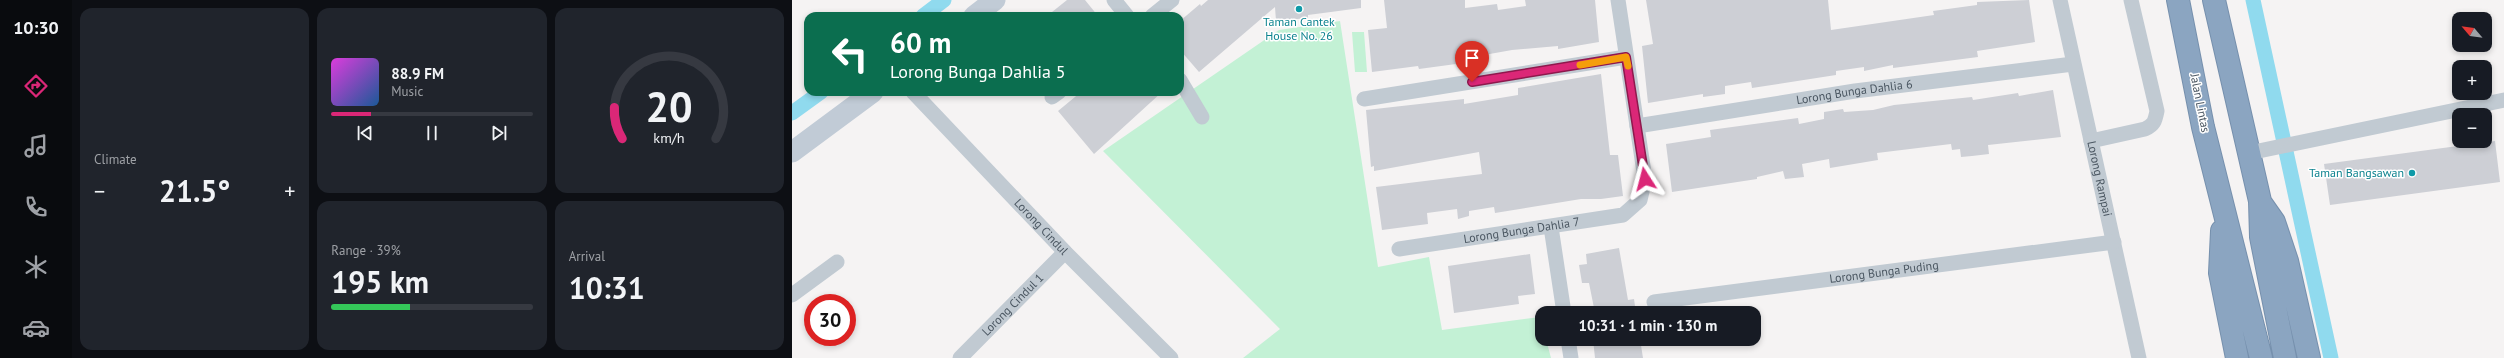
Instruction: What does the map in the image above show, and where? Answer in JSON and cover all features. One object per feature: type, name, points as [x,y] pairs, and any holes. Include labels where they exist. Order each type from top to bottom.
[{"type":"highway","name":"Jalan Lintas","points":[[2178,0],[2199,96],[2203,127],[2260,353]]},
{"type":"highway","points":[[2214,0],[2260,201],[2261,237],[2286,358]]},
{"type":"highway","points":[[2260,201],[2274,222],[2287,261],[2309,358]]},
{"type":"highway","name":"Jalan Lintas","points":[[2223,206],[2220,273],[2237,358]]},
{"type":"street","points":[[979,12],[995,0]]},
{"type":"street","points":[[1114,0],[1124,12]]},
{"type":"street","points":[[1157,12],[1172,0]]},
{"type":"street","points":[[1618,0],[1637,126]]},
{"type":"street","name":"Lorong Rampai","points":[[2060,0],[2139,358]]},
{"type":"street","points":[[2091,141],[2145,130],[2152,126],[2155,121],[2157,111],[2131,0]]},
{"type":"street","points":[[2168,0],[2199,96]]},
{"type":"street","points":[[1364,99],[1626,57]]},
{"type":"street","name":"Lorong Bunga Dahlia 6","points":[[1637,126],[1855,91],[2073,64]]},
{"type":"street","points":[[1184,87],[1202,117]]},
{"type":"street","points":[[792,152],[868,96]]},
{"type":"street","name":"Lorong Cindul","points":[[917,96],[1065,252],[1172,358]]},
{"type":"street","points":[[2249,153],[2271,147],[2309,142],[2482,103],[2504,100]]},
{"type":"street","name":"Lorong Bunga Dahlia 7","points":[[1399,249],[1623,215],[1640,200],[1645,179],[1637,126]]},
{"type":"street","points":[[1551,226],[1563,306]]},
{"type":"street","name":"Lorong Bunga Puding","points":[[1654,302],[1836,280],[1942,263],[2046,252],[2114,242]]},
{"type":"street","name":"Lorong Cindul 1","points":[[960,358],[1065,252]]},
{"type":"street","points":[[792,294],[837,262]]},
{"type":"street","points":[[1569,346],[1571,358]]},
{"type":"green space","points":[[1340,21],[1378,267],[1429,257],[1442,330],[1535,318],[1535,346],[1548,346],[1551,358],[1243,358],[1280,329],[1103,151],[1279,30]]},
{"type":"green space","points":[[1352,32],[1364,32],[1367,72],[1355,72]]},
{"type":"building","points":[[1067,0],[1085,0],[1095,12],[1052,12]]},
{"type":"building","points":[[1208,0],[1361,0],[1361,8],[1308,15],[1308,18],[1276,21],[1275,7],[1199,72],[1184,55],[1184,18],[1200,4],[1201,6]]},
{"type":"building","points":[[1384,0],[1465,0],[1465,8],[1497,4],[1498,10],[1526,6],[1525,0],[1595,0],[1599,42],[1558,49],[1558,46],[1512,50],[1456,60],[1456,64],[1419,69],[1418,66],[1372,72],[1368,30],[1387,28]]},
{"type":"building","points":[[1646,0],[1828,0],[1831,30],[1934,15],[1933,11],[1977,5],[1977,2],[2029,0],[2035,42],[1977,51],[1978,57],[1893,68],[1893,65],[1864,71],[1864,67],[1836,71],[1836,75],[1752,88],[1751,82],[1725,86],[1725,94],[1703,97],[1703,94],[1648,103],[1642,46],[1653,44]]},
{"type":"building","points":[[1601,74],[1610,155],[1618,155],[1623,196],[1601,199],[1581,199],[1495,213],[1494,207],[1469,211],[1469,216],[1458,219],[1457,209],[1427,213],[1428,224],[1382,230],[1376,187],[1482,174],[1479,152],[1374,171],[1374,166],[1371,167],[1366,110],[1464,99],[1464,104],[1518,95],[1518,88]]},
{"type":"building","points":[[2053,90],[2061,137],[1988,145],[1989,154],[1972,156],[1961,157],[1960,149],[1952,150],[1951,144],[1877,153],[1878,160],[1830,168],[1829,159],[1802,164],[1804,177],[1785,179],[1783,171],[1757,177],[1757,179],[1672,192],[1666,144],[1711,137],[1710,130],[1798,118],[1799,124],[1824,119],[1824,112],[1843,109],[1844,112],[1873,110],[1894,105],[1972,97],[1973,100],[2018,93],[2019,96]]},
{"type":"building","points":[[1076,96],[1158,96],[1094,154],[1058,111]]},
{"type":"building","name":"Taman Bangsawan","points":[[2492,141],[2495,141],[2500,182],[2330,205],[2324,164],[2452,147],[2452,148],[2492,148]]},
{"type":"building","points":[[1619,248],[1628,300],[1634,299],[1635,306],[1594,306],[1589,283],[1582,283],[1579,265],[1587,264],[1586,254]]},
{"type":"building","points":[[1530,254],[1535,294],[1518,296],[1519,304],[1454,313],[1448,266]]},
{"type":"building","points":[[1594,346],[1641,346],[1643,358],[1595,358]]},
{"type":"waterway","points":[[928,12],[944,0]]},
{"type":"waterway","points":[[2253,0],[2331,358]]},
{"type":"waterway","points":[[792,113],[815,96]]},
{"type":"slow traffic","points":[[1580,65],[1626,57],[1628,66]]},
{"type":"place","name":"Taman Cantek House No. 26","points":[[1299,9]]},
{"type":"place","name":"Taman Bangsawan","points":[[2412,173]]},
{"type":"route","points":[[1472,82],[1626,57],[1645,179]]}]
